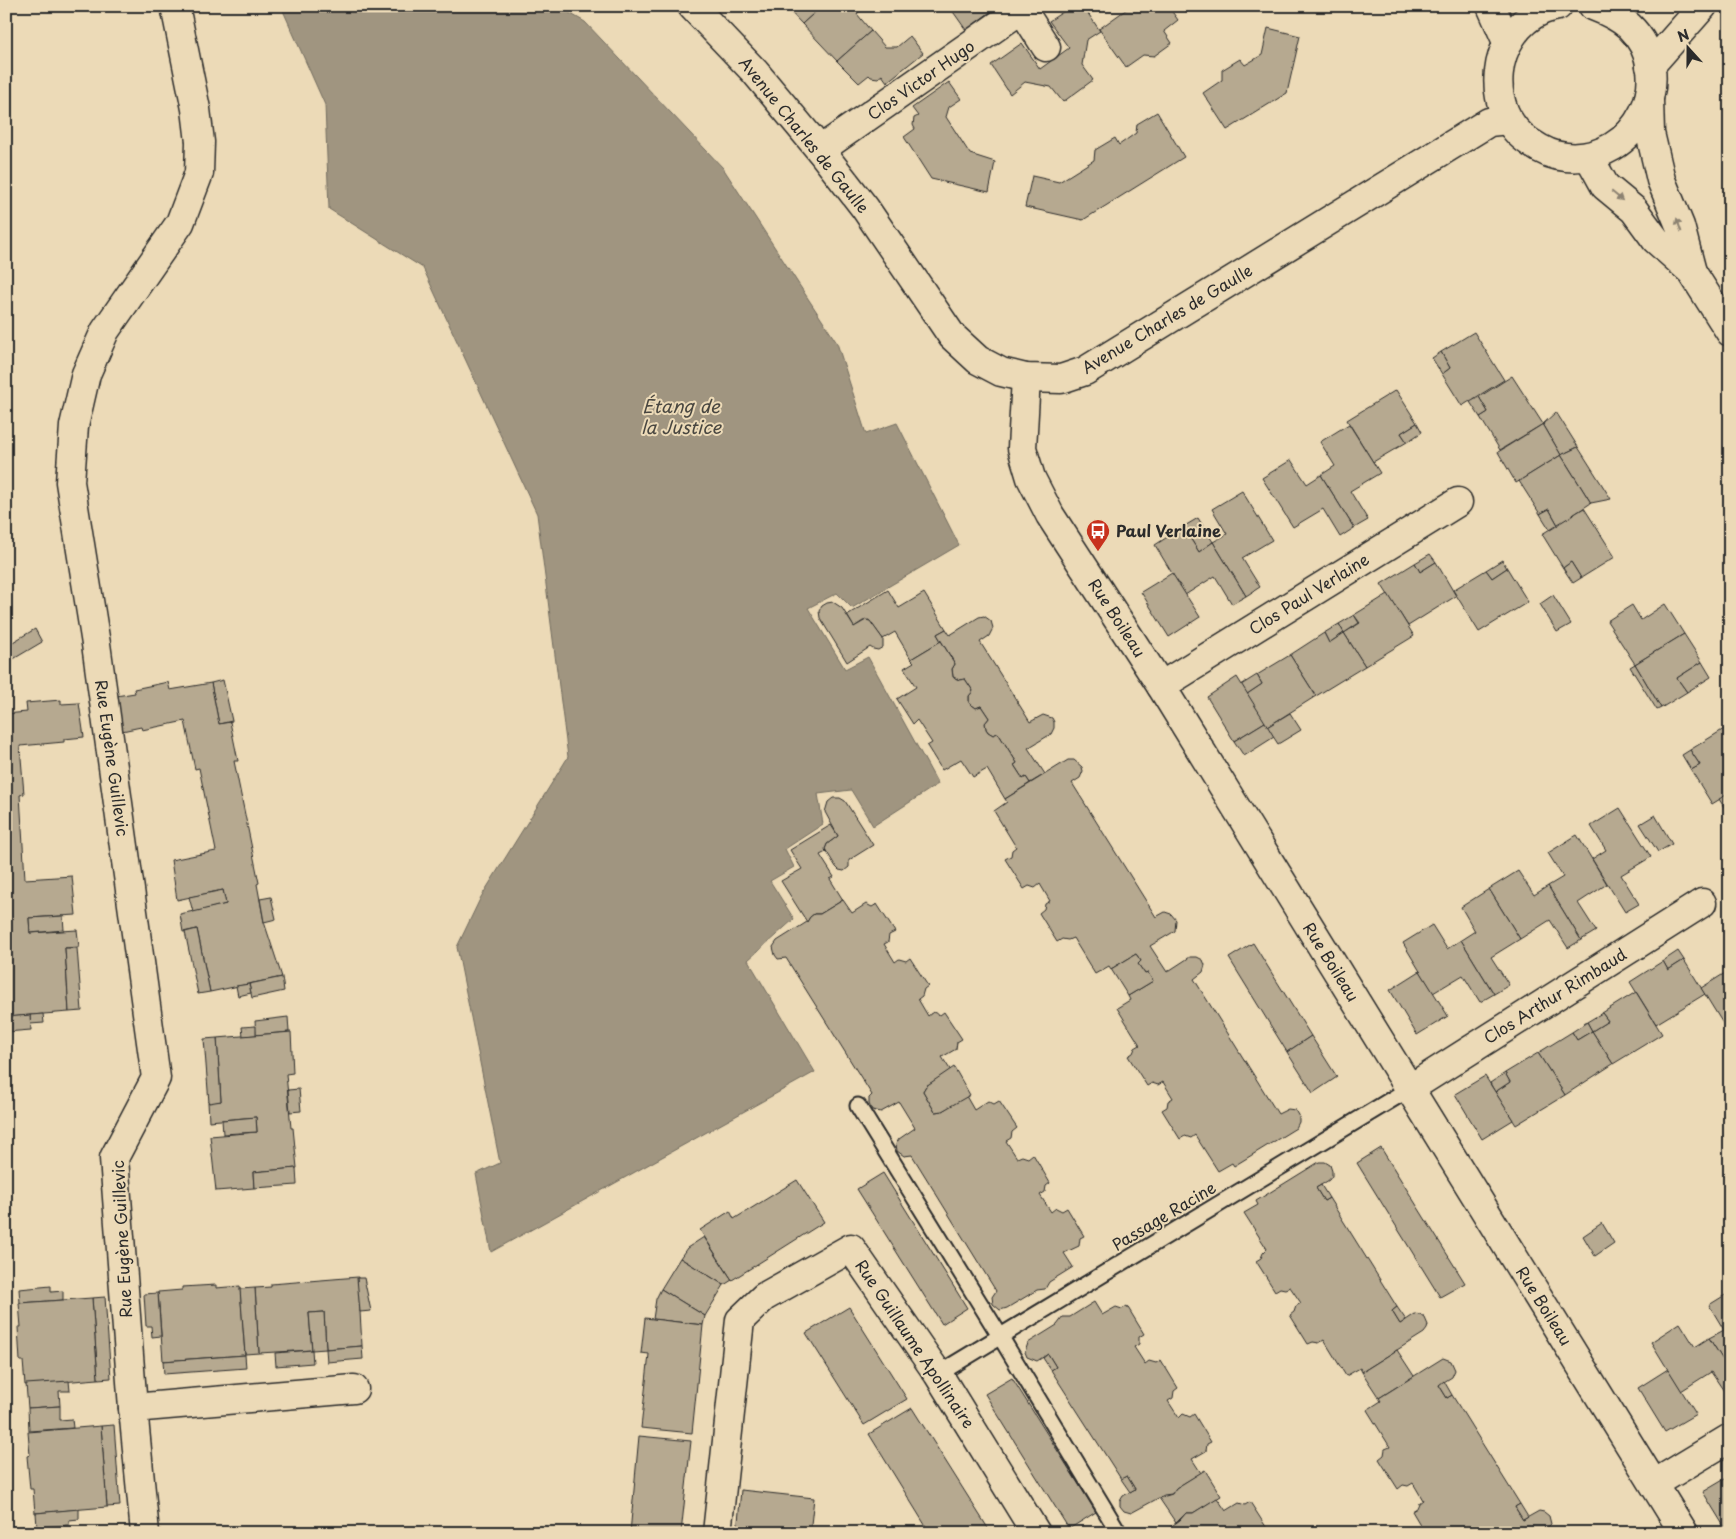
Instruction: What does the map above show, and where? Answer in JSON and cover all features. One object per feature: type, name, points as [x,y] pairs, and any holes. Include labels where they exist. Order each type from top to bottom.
[{"type":"street","name":"Rue Eugène Guillevic","points":[[145,1533],[133,1408],[114,1158],[156,1078],[96,644],[70,482],[74,426],[86,374],[106,331],[180,223],[199,173],[200,142],[196,109],[175,6]]},
{"type":"street","name":"Avenue Charles de Gaulle","points":[[692,6],[755,72],[820,150],[865,208],[952,336],[978,360],[1001,372],[1026,378],[1061,379],[1085,371],[1489,122],[1508,120]]},
{"type":"street","points":[[1491,6],[1507,42]]},
{"type":"street","points":[[1558,6],[1543,10],[1522,24],[1507,42],[1500,61],[1497,81],[1500,102],[1508,120],[1522,138],[1542,151],[1565,157],[1589,157],[1609,150],[1627,137],[1641,120],[1649,100]]},
{"type":"street","points":[[1650,66],[1703,6]]},
{"type":"street","name":"Clos Victor Hugo","points":[[820,150],[1022,7],[1046,47]]},
{"type":"street","points":[[1609,9],[1630,27],[1643,45],[1650,66],[1652,83],[1649,100],[1650,133],[1661,180],[1680,226],[1692,272]]},
{"type":"street","points":[[1589,157],[1605,186],[1634,210],[1656,240],[1692,272],[1730,332]]},
{"type":"street","name":"Rue Boileau","points":[[1026,378],[1022,448],[1031,478],[1050,515],[1161,686],[1684,1533]]},
{"type":"street","name":"Clos Paul Verlaine","points":[[1161,686],[1458,502]]},
{"type":"street","name":"Clos Arthur Rimbaud","points":[[1409,1089],[1702,902]]},
{"type":"street","name":"Rue Guillaume Apollinaire","points":[[717,1533],[740,1320],[764,1297],[851,1248],[938,1374],[1036,1533]]},
{"type":"street","points":[[133,1408],[354,1389]]},
{"type":"street","points":[[1654,1484],[1730,1438]]},
{"type":"lane","name":"Passage Racine","points":[[938,1374],[1409,1089]]},
{"type":"lane","points":[[858,1106],[1119,1533]]},
{"type":"water","name":"Étang de la Justice","points":[[281,6],[557,6],[585,22],[723,168],[837,343],[866,434],[897,423],[959,545],[852,608],[837,593],[808,608],[845,669],[868,657],[938,784],[873,826],[851,790],[818,794],[823,824],[785,849],[794,867],[770,881],[794,919],[748,960],[815,1072],[491,1252],[476,1174],[500,1163],[457,947],[481,897],[568,757],[537,514],[423,268],[329,209],[325,105]]},
{"type":"building","points":[[785,6],[822,6],[802,24]]},
{"type":"building","points":[[822,6],[861,6],[863,8],[857,14],[871,31],[837,61],[802,24]]},
{"type":"building","points":[[949,6],[994,6],[993,10],[966,30]]},
{"type":"building","points":[[1072,6],[1083,6],[1100,31],[1086,40],[1082,65],[1093,80],[1063,102],[1051,87],[1025,82],[1010,94],[991,65],[1022,43],[1040,69],[1069,48],[1049,21]]},
{"type":"building","points":[[1131,6],[1168,6],[1178,20],[1164,31],[1172,43],[1154,56],[1143,55],[1126,67],[1099,29]]},
{"type":"building","points":[[1268,28],[1300,36],[1287,93],[1227,130],[1203,93],[1222,80],[1222,70],[1240,59],[1245,65],[1262,55]]},
{"type":"building","points":[[871,31],[885,47],[897,47],[910,36],[923,53],[887,82],[882,75],[878,78],[869,75],[859,83],[837,61]]},
{"type":"building","points":[[949,82],[961,99],[949,107],[946,117],[970,154],[995,162],[989,192],[931,179],[904,137],[915,129],[913,125],[914,118],[918,116],[912,108]]},
{"type":"building","points":[[1157,112],[1184,157],[1083,220],[1025,207],[1032,176],[1059,182],[1094,160],[1095,150],[1115,138],[1119,145],[1136,133],[1137,124]]},
{"type":"building","points":[[1474,332],[1504,380],[1462,406],[1442,374],[1450,368],[1441,352]]},
{"type":"building","points":[[1441,352],[1450,368],[1442,374],[1432,358]]},
{"type":"building","points":[[1512,376],[1543,424],[1500,450],[1480,417],[1488,412],[1479,397]]},
{"type":"building","points":[[1396,390],[1417,423],[1401,433],[1407,442],[1373,462],[1347,420]]},
{"type":"building","points":[[1479,397],[1488,412],[1480,417],[1470,402]]},
{"type":"building","points":[[1556,412],[1578,447],[1561,455],[1543,424]]},
{"type":"building","points":[[1417,423],[1422,432],[1407,442],[1401,433]]},
{"type":"building","points":[[1349,424],[1380,473],[1350,491],[1368,520],[1354,528],[1321,475],[1335,466],[1320,442]]},
{"type":"building","points":[[1543,424],[1561,455],[1516,483],[1498,452]]},
{"type":"building","points":[[1578,447],[1611,499],[1591,503],[1561,455]]},
{"type":"building","points":[[1561,455],[1591,503],[1558,525],[1549,509],[1540,514],[1519,481]]},
{"type":"building","points":[[1291,460],[1307,484],[1321,475],[1354,528],[1340,537],[1323,509],[1293,527],[1262,478]]},
{"type":"building","points":[[1242,491],[1272,540],[1242,558],[1260,587],[1246,596],[1213,542],[1227,534],[1212,509]]},
{"type":"building","points":[[1584,508],[1615,557],[1581,578],[1571,562],[1563,568],[1542,534]]},
{"type":"building","points":[[1549,509],[1558,525],[1550,530],[1540,514]]},
{"type":"building","points":[[1198,518],[1213,542],[1199,552],[1183,527]]},
{"type":"building","points":[[1183,527],[1199,552],[1213,542],[1246,596],[1232,604],[1215,576],[1185,595],[1155,545]]},
{"type":"building","points":[[1430,554],[1436,562],[1420,572],[1415,563]]},
{"type":"building","points":[[1502,560],[1507,568],[1492,578],[1486,570]]},
{"type":"building","points":[[1436,562],[1456,596],[1408,626],[1381,584],[1415,563],[1420,572]]},
{"type":"building","points":[[1571,562],[1581,578],[1573,583],[1563,568]]},
{"type":"building","points":[[1507,568],[1528,602],[1479,632],[1453,590],[1486,570],[1492,578]]},
{"type":"building","points":[[1172,573],[1200,617],[1169,637],[1141,592]]},
{"type":"building","points":[[888,590],[899,608],[924,593],[946,629],[937,634],[941,641],[911,659],[895,632],[883,639],[869,620],[863,621],[854,627],[847,615]]},
{"type":"building","points":[[1388,594],[1414,636],[1365,666],[1344,633],[1360,623],[1354,615]]},
{"type":"building","points":[[1553,595],[1571,624],[1557,632],[1540,604]]},
{"type":"building","points":[[833,602],[842,608],[854,627],[866,620],[870,621],[883,639],[883,647],[878,650],[870,647],[847,662],[820,618],[819,611],[822,606]]},
{"type":"building","points":[[1665,604],[1684,634],[1635,664],[1607,621],[1632,605],[1641,620]]},
{"type":"building","points":[[1354,615],[1359,623],[1344,633],[1339,624]]},
{"type":"building","points":[[984,616],[991,621],[993,628],[989,636],[980,642],[1030,722],[1043,715],[1052,718],[1054,722],[1051,734],[1028,748],[1045,774],[1030,783],[1026,777],[1023,779],[1014,765],[1017,763],[998,733],[993,735],[986,729],[985,723],[989,718],[981,706],[976,708],[969,703],[969,696],[973,691],[965,679],[959,680],[953,677],[952,669],[955,664],[937,634],[946,629],[950,635],[979,617]]},
{"type":"building","points":[[1339,624],[1344,633],[1329,643],[1324,633]]},
{"type":"building","points":[[35,629],[42,642],[10,661],[6,655],[6,646]]},
{"type":"building","points":[[1324,633],[1329,643],[1344,633],[1365,666],[1316,696],[1290,655]]},
{"type":"building","points":[[1684,634],[1702,662],[1677,678],[1687,692],[1661,708],[1635,664]]},
{"type":"building","points":[[941,641],[955,664],[952,669],[953,677],[959,680],[965,679],[973,691],[969,696],[969,703],[976,708],[981,706],[989,718],[985,723],[986,729],[993,735],[998,733],[1017,763],[1014,765],[1023,779],[1026,777],[1030,783],[1005,799],[987,769],[973,777],[961,759],[942,770],[927,746],[932,743],[917,720],[913,724],[897,699],[916,687],[904,668],[914,662],[911,659]]},
{"type":"building","points":[[1290,655],[1316,696],[1267,727],[1247,694],[1262,684],[1257,675]]},
{"type":"building","points":[[1702,662],[1711,677],[1687,692],[1677,678]]},
{"type":"building","points":[[1635,664],[1661,708],[1657,710],[1630,667]]},
{"type":"building","points":[[1257,675],[1262,684],[1247,694],[1241,685]]},
{"type":"building","points":[[1237,677],[1265,722],[1234,741],[1207,697]]},
{"type":"building","points":[[223,680],[232,721],[219,724],[211,683]]},
{"type":"building","points":[[168,682],[170,690],[211,683],[219,724],[230,722],[238,761],[234,761],[259,883],[257,884],[264,922],[282,977],[210,992],[197,929],[183,932],[180,914],[226,904],[223,890],[177,900],[171,860],[216,851],[199,768],[195,769],[185,721],[142,730],[141,727],[122,731],[116,696],[135,693],[134,689]]},
{"type":"building","points":[[61,700],[61,704],[79,703],[84,737],[64,739],[64,742],[20,746],[24,794],[20,795],[25,879],[72,876],[76,915],[29,918],[30,933],[77,930],[79,947],[65,948],[69,1012],[6,1017],[6,714],[27,712],[26,703]]},
{"type":"building","points":[[1290,713],[1301,730],[1278,744],[1267,727]]},
{"type":"building","points":[[1265,722],[1274,737],[1244,756],[1234,741]]},
{"type":"building","points":[[1724,729],[1730,738],[1730,793],[1712,804],[1691,770],[1700,765],[1690,750]]},
{"type":"building","points":[[1690,750],[1700,765],[1691,770],[1682,755]]},
{"type":"building","points":[[1068,760],[1074,760],[1082,767],[1083,771],[1080,778],[1072,783],[1156,917],[1165,912],[1171,914],[1176,920],[1175,931],[1150,946],[1167,972],[1190,957],[1197,957],[1203,960],[1205,965],[1203,972],[1194,979],[1278,1114],[1288,1109],[1295,1110],[1299,1117],[1296,1128],[1234,1166],[1232,1163],[1218,1171],[1195,1135],[1191,1138],[1185,1136],[1180,1139],[1162,1110],[1167,1107],[1168,1101],[1173,1098],[1163,1082],[1158,1085],[1152,1083],[1147,1086],[1128,1056],[1140,1045],[1117,1008],[1130,1000],[1128,996],[1153,981],[1148,973],[1145,974],[1138,964],[1141,961],[1136,954],[1111,969],[1109,966],[1095,974],[1073,938],[1068,940],[1062,939],[1057,942],[1039,913],[1044,909],[1045,904],[1050,901],[1040,884],[1035,888],[1029,886],[1024,889],[1005,859],[1011,856],[1012,850],[1016,847],[994,811],[1007,802],[1005,799]]},
{"type":"building","points":[[1728,794],[1730,797],[1729,815],[1719,799]]},
{"type":"building","points":[[833,798],[840,798],[845,801],[873,845],[849,860],[849,867],[844,871],[836,867],[825,849],[827,844],[838,836],[825,812],[828,802]]},
{"type":"building","points":[[1620,808],[1651,857],[1621,875],[1639,904],[1625,912],[1592,859],[1606,850],[1591,826]]},
{"type":"building","points":[[1655,815],[1672,844],[1658,852],[1640,824]]},
{"type":"building","points":[[831,825],[838,836],[827,844],[826,852],[820,855],[834,877],[830,879],[843,900],[820,914],[814,914],[807,922],[781,881],[802,869],[790,850]]},
{"type":"building","points":[[1577,835],[1607,884],[1578,903],[1596,931],[1581,940],[1548,886],[1563,877],[1548,853]]},
{"type":"building","points":[[1518,871],[1534,895],[1548,886],[1581,940],[1568,948],[1550,920],[1520,939],[1489,889]]},
{"type":"building","points":[[1489,889],[1520,939],[1491,957],[1509,985],[1494,994],[1461,940],[1475,931],[1461,907]]},
{"type":"building","points":[[223,890],[226,904],[193,912],[189,897]]},
{"type":"building","points":[[271,897],[276,919],[264,922],[260,899]]},
{"type":"building","points":[[843,900],[852,913],[866,904],[872,907],[877,904],[895,932],[889,935],[888,942],[884,944],[895,962],[899,959],[906,961],[910,958],[928,986],[918,999],[928,1016],[933,1012],[940,1015],[944,1012],[962,1039],[957,1042],[956,1049],[942,1057],[951,1071],[926,1086],[923,1091],[935,1112],[942,1111],[966,1096],[974,1110],[988,1101],[994,1104],[999,1101],[1017,1128],[1012,1132],[1011,1138],[1006,1141],[1017,1158],[1022,1156],[1028,1158],[1033,1154],[1050,1183],[1046,1186],[1045,1192],[1040,1195],[1051,1212],[1056,1208],[1062,1211],[1067,1208],[1084,1236],[1080,1238],[1079,1246],[1064,1253],[1073,1267],[1049,1282],[1045,1289],[1037,1290],[1007,1308],[1000,1310],[993,1304],[992,1297],[996,1291],[912,1155],[904,1156],[897,1151],[896,1144],[899,1139],[915,1128],[899,1102],[881,1112],[872,1110],[869,1098],[872,1095],[786,958],[778,959],[775,955],[773,947],[777,941],[807,922],[814,914],[820,914]]},
{"type":"building","points":[[63,916],[64,930],[30,933],[29,918]]},
{"type":"building","points":[[1432,925],[1447,949],[1461,940],[1494,994],[1480,1002],[1463,975],[1433,993],[1403,943]]},
{"type":"building","points":[[197,929],[210,992],[198,994],[185,932]]},
{"type":"building","points":[[1253,943],[1311,1036],[1287,1052],[1229,958]]},
{"type":"building","points":[[65,948],[77,948],[82,1011],[69,1012]]},
{"type":"building","points":[[1678,951],[1684,960],[1668,970],[1663,961]]},
{"type":"building","points":[[1136,954],[1141,961],[1138,964],[1145,974],[1148,973],[1153,981],[1128,996],[1111,969]]},
{"type":"building","points":[[1684,960],[1705,994],[1656,1024],[1630,982],[1663,961],[1668,970]]},
{"type":"building","points":[[1730,970],[1730,1029],[1727,1030],[1701,988]]},
{"type":"building","points":[[1420,971],[1448,1016],[1417,1035],[1390,990]]},
{"type":"building","points":[[282,977],[284,991],[252,998],[249,984]]},
{"type":"building","points":[[249,984],[251,993],[238,996],[236,986]]},
{"type":"building","points":[[1636,992],[1662,1034],[1613,1064],[1592,1031],[1608,1021],[1602,1013]]},
{"type":"building","points":[[1602,1013],[1608,1021],[1592,1031],[1587,1022]]},
{"type":"building","points":[[43,1014],[44,1023],[30,1024],[30,1015]]},
{"type":"building","points":[[30,1015],[31,1030],[6,1032],[6,1017]]},
{"type":"building","points":[[288,1017],[289,1032],[256,1035],[255,1021]]},
{"type":"building","points":[[1587,1022],[1592,1031],[1577,1040],[1572,1032]]},
{"type":"building","points":[[256,1026],[256,1035],[243,1036],[242,1027]]},
{"type":"building","points":[[1592,1031],[1613,1064],[1565,1095],[1538,1053],[1572,1032],[1577,1040]]},
{"type":"building","points":[[291,1032],[293,1073],[286,1074],[297,1168],[253,1172],[254,1188],[216,1191],[210,1136],[257,1132],[256,1117],[209,1121],[208,1102],[221,1101],[217,1038]]},
{"type":"building","points":[[1311,1036],[1337,1077],[1313,1093],[1287,1052]]},
{"type":"building","points":[[217,1038],[221,1101],[209,1103],[204,1039]]},
{"type":"building","points":[[1538,1053],[1565,1095],[1516,1125],[1495,1092],[1510,1082],[1505,1073]]},
{"type":"building","points":[[954,1067],[970,1095],[942,1111],[935,1112],[923,1091],[926,1086]]},
{"type":"building","points":[[1505,1073],[1510,1082],[1495,1092],[1490,1083]]},
{"type":"building","points":[[1485,1076],[1513,1120],[1482,1139],[1455,1094]]},
{"type":"building","points":[[299,1089],[301,1111],[290,1112],[288,1090]]},
{"type":"building","points":[[256,1117],[257,1132],[223,1134],[222,1120]]},
{"type":"building","points":[[1381,1148],[1465,1283],[1440,1297],[1357,1163]]},
{"type":"building","points":[[1319,1162],[1325,1162],[1330,1165],[1332,1176],[1316,1188],[1324,1201],[1329,1198],[1397,1307],[1392,1311],[1400,1324],[1415,1314],[1425,1318],[1428,1325],[1424,1333],[1362,1372],[1360,1368],[1346,1376],[1324,1340],[1319,1343],[1313,1342],[1308,1344],[1290,1315],[1294,1312],[1296,1306],[1301,1303],[1290,1287],[1280,1288],[1275,1291],[1256,1261],[1261,1258],[1267,1249],[1244,1213],[1258,1205],[1256,1201]]},
{"type":"building","points":[[296,1168],[297,1185],[254,1188],[253,1172]]},
{"type":"building","points":[[883,1173],[967,1308],[942,1324],[857,1189]]},
{"type":"building","points":[[797,1180],[824,1222],[732,1280],[700,1230],[730,1211],[734,1219]]},
{"type":"building","points":[[1321,1185],[1329,1198],[1324,1201],[1316,1188]]},
{"type":"building","points":[[1602,1223],[1614,1243],[1595,1256],[1583,1236]]},
{"type":"building","points":[[704,1237],[732,1280],[724,1285],[680,1258],[687,1248]]},
{"type":"building","points":[[680,1258],[724,1285],[705,1316],[661,1289]]},
{"type":"building","points":[[358,1277],[362,1346],[326,1349],[324,1312],[309,1313],[312,1350],[259,1353],[255,1288],[271,1287],[271,1284]]},
{"type":"building","points":[[357,1278],[364,1278],[371,1311],[360,1312]]},
{"type":"building","points":[[216,1285],[216,1288],[240,1286],[245,1355],[163,1361],[158,1292],[182,1290],[182,1287]]},
{"type":"building","points":[[51,1286],[51,1292],[63,1291],[63,1300],[20,1303],[19,1289]]},
{"type":"building","points":[[255,1288],[259,1353],[245,1354],[240,1289]]},
{"type":"building","points":[[661,1289],[705,1316],[703,1325],[653,1319],[656,1299]]},
{"type":"building","points":[[1730,1292],[1730,1371],[1709,1338],[1724,1330],[1709,1305]]},
{"type":"building","points":[[158,1293],[161,1336],[152,1337],[151,1326],[146,1326],[144,1294]]},
{"type":"building","points":[[105,1297],[111,1378],[98,1379],[92,1298]]},
{"type":"building","points":[[92,1298],[98,1379],[25,1385],[23,1361],[20,1361],[18,1327],[21,1327],[19,1303]]},
{"type":"building","points":[[1094,1302],[1102,1315],[1116,1307],[1122,1309],[1127,1306],[1144,1334],[1139,1337],[1139,1344],[1134,1347],[1145,1364],[1149,1361],[1156,1363],[1161,1360],[1178,1388],[1174,1391],[1173,1398],[1168,1401],[1179,1418],[1183,1414],[1190,1417],[1194,1414],[1211,1442],[1207,1444],[1206,1451],[1192,1459],[1201,1473],[1176,1488],[1172,1494],[1164,1495],[1131,1513],[1124,1511],[1120,1506],[1120,1501],[1123,1496],[1135,1489],[1127,1476],[1121,1479],[1051,1370],[1056,1367],[1048,1354],[1037,1361],[1027,1357],[1025,1352],[1028,1343],[1057,1325],[1063,1317],[1070,1317]]},
{"type":"building","points":[[849,1307],[907,1399],[864,1425],[806,1333]]},
{"type":"building","points":[[1397,1307],[1406,1320],[1400,1324],[1392,1311]]},
{"type":"building","points":[[324,1312],[326,1349],[312,1350],[309,1313]]},
{"type":"building","points":[[645,1318],[703,1325],[692,1433],[641,1428],[649,1354],[641,1353]]},
{"type":"building","points":[[1680,1323],[1695,1347],[1709,1338],[1730,1371],[1730,1400],[1711,1372],[1681,1391],[1651,1342]]},
{"type":"building","points":[[362,1346],[363,1359],[327,1362],[326,1349]]},
{"type":"building","points":[[312,1350],[313,1363],[276,1366],[275,1353]]},
{"type":"building","points":[[1397,1350],[1414,1376],[1379,1398],[1362,1372]]},
{"type":"building","points":[[1048,1354],[1056,1367],[1051,1370],[1043,1358]]},
{"type":"building","points":[[245,1355],[246,1368],[164,1374],[163,1361]]},
{"type":"building","points":[[1443,1358],[1451,1361],[1455,1370],[1452,1377],[1439,1385],[1447,1398],[1452,1395],[1520,1504],[1515,1507],[1523,1520],[1539,1511],[1549,1516],[1551,1524],[1542,1533],[1425,1533],[1412,1511],[1423,1500],[1413,1483],[1408,1486],[1403,1485],[1398,1489],[1379,1459],[1384,1455],[1385,1449],[1390,1447],[1367,1410],[1381,1401],[1379,1398]]},
{"type":"building","points":[[1668,1369],[1696,1414],[1665,1432],[1638,1388]]},
{"type":"building","points":[[1012,1378],[1096,1512],[1069,1529],[985,1394]]},
{"type":"building","points":[[69,1381],[70,1391],[59,1391],[60,1406],[28,1408],[26,1384]]},
{"type":"building","points":[[1444,1381],[1452,1395],[1447,1398],[1439,1385]]},
{"type":"building","points":[[60,1406],[60,1420],[72,1419],[73,1428],[29,1431],[28,1408]]},
{"type":"building","points":[[912,1408],[991,1533],[930,1533],[869,1434]]},
{"type":"building","points":[[114,1425],[120,1506],[107,1507],[101,1426]]},
{"type":"building","points":[[101,1426],[107,1507],[35,1513],[33,1489],[30,1489],[27,1456],[30,1455],[28,1432]]},
{"type":"building","points":[[639,1436],[691,1441],[681,1533],[630,1533]]},
{"type":"building","points":[[1205,1470],[1221,1496],[1193,1513],[1186,1513],[1176,1523],[1159,1498],[1172,1494],[1176,1488]]},
{"type":"building","points":[[1127,1476],[1135,1489],[1130,1492],[1121,1479]]},
{"type":"building","points":[[1730,1476],[1730,1533],[1728,1533],[1703,1492]]},
{"type":"building","points":[[741,1490],[814,1498],[810,1533],[737,1533]]},
{"type":"building","points":[[1217,1498],[1226,1511],[1239,1503],[1245,1505],[1250,1502],[1268,1530],[1263,1533],[1162,1533],[1180,1520],[1186,1513],[1193,1513]]},
{"type":"building","points":[[1520,1504],[1528,1517],[1523,1520],[1515,1507]]},
{"type":"building","points":[[79,1509],[79,1519],[69,1520],[69,1525],[37,1527],[36,1513]]},
{"type":"place","name":"Paul Verlaine","points":[[1098,552]]}]
